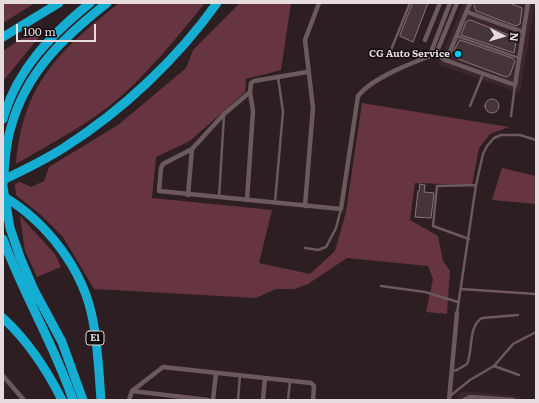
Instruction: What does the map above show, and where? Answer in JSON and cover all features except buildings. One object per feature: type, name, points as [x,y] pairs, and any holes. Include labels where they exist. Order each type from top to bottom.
[{"type":"highway","points":[[3,38],[59,3]]},
{"type":"highway","points":[[3,119],[17,83],[32,60],[53,34],[90,3]]},
{"type":"highway","points":[[84,400],[62,342],[34,290],[20,258],[10,228],[3,187],[7,144],[11,126],[31,80],[43,62],[77,27],[107,3]]},
{"type":"highway","points":[[3,180],[65,147],[112,112],[149,80],[199,28],[217,3]]},
{"type":"highway","name":"E1","points":[[3,196],[37,221],[46,230],[62,249],[79,279],[88,300],[93,321],[101,400]]},
{"type":"highway","points":[[3,239],[26,296],[54,350],[73,400]]},
{"type":"highway","points":[[3,318],[18,332],[36,356],[53,382],[62,400]]},
{"type":"street","points":[[305,206],[313,108],[305,40],[319,3]]},
{"type":"street","points":[[425,40],[440,3]]},
{"type":"street","points":[[434,52],[450,3]]},
{"type":"street","points":[[250,92],[224,114],[192,149],[162,164],[159,189],[161,192],[341,209],[358,96],[362,90],[379,79],[428,57],[434,52],[457,3]]},
{"type":"street","points":[[445,60],[457,36],[470,3]]},
{"type":"street","points":[[434,52],[445,60],[515,85],[526,4]]},
{"type":"street","points":[[467,12],[523,32]]},
{"type":"street","points":[[247,200],[253,111],[249,87],[254,81],[308,72]]},
{"type":"street","points":[[188,195],[192,149]]},
{"type":"street","points":[[449,398],[457,313]]},
{"type":"street","points":[[129,400],[132,391],[163,367],[290,380],[314,384],[313,400]]},
{"type":"street","points":[[213,400],[216,373]]},
{"type":"street","points":[[3,376],[24,400]]},
{"type":"street","points":[[263,400],[265,378]]},
{"type":"street","points":[[132,391],[208,400]]},
{"type":"street","points":[[464,399],[470,397],[513,400]]},
{"type":"lane","points":[[391,50],[410,3]]},
{"type":"lane","points":[[457,36],[519,58]]},
{"type":"lane","points":[[470,106],[483,74]]},
{"type":"lane","points":[[275,203],[283,112],[278,77]]},
{"type":"lane","points":[[511,116],[515,85]]},
{"type":"lane","points":[[219,198],[224,114]]},
{"type":"lane","points":[[457,313],[476,185],[483,154],[494,138],[500,135],[509,134],[536,140]]},
{"type":"lane","points":[[469,239],[433,226],[437,186],[476,185]]},
{"type":"lane","points":[[306,248],[318,250],[326,247],[336,228],[341,209]]},
{"type":"lane","points":[[381,286],[424,292],[458,302]]},
{"type":"lane","points":[[461,289],[536,294]]},
{"type":"lane","points":[[452,371],[457,370],[467,364],[474,329],[478,320],[482,318],[518,315]]},
{"type":"lane","points":[[449,398],[470,380],[494,366],[513,344],[536,332]]},
{"type":"lane","points":[[494,366],[519,375]]},
{"type":"lane","points":[[238,400],[240,375]]},
{"type":"lane","points":[[288,400],[290,380]]},
{"type":"shaded area","points":[[3,3],[35,3],[3,23]]},
{"type":"shaded area","points":[[119,3],[205,3],[153,64],[119,98],[95,117],[16,164],[20,136],[27,111],[36,90],[48,71],[79,37]]},
{"type":"shaded area","points":[[240,3],[291,3],[281,70],[246,79],[245,92],[190,141],[156,157],[152,198],[272,210],[259,263],[310,274],[335,251],[346,212],[362,103],[509,127],[490,134],[479,148],[472,185],[415,183],[410,220],[438,236],[443,261],[450,271],[447,314],[426,312],[433,279],[428,266],[347,258],[308,284],[294,289],[276,289],[256,298],[94,289],[63,237],[41,215],[16,195],[15,184],[20,182],[31,187],[44,181],[49,167],[118,125],[186,68],[193,50]]},
{"type":"shaded area","points":[[463,3],[535,3],[520,93],[438,65]]},
{"type":"shaded area","points":[[33,31],[41,35],[3,81],[3,51]]},
{"type":"shaded area","points":[[502,168],[536,176],[536,204],[492,200]]},
{"type":"shaded area","points":[[20,216],[55,254],[61,267],[37,277],[25,251]]},
{"type":"shaded area","points":[[462,391],[520,396],[519,400],[456,400]]},
{"type":"place","name":"CG Auto Service","points":[[458,54]]}]
